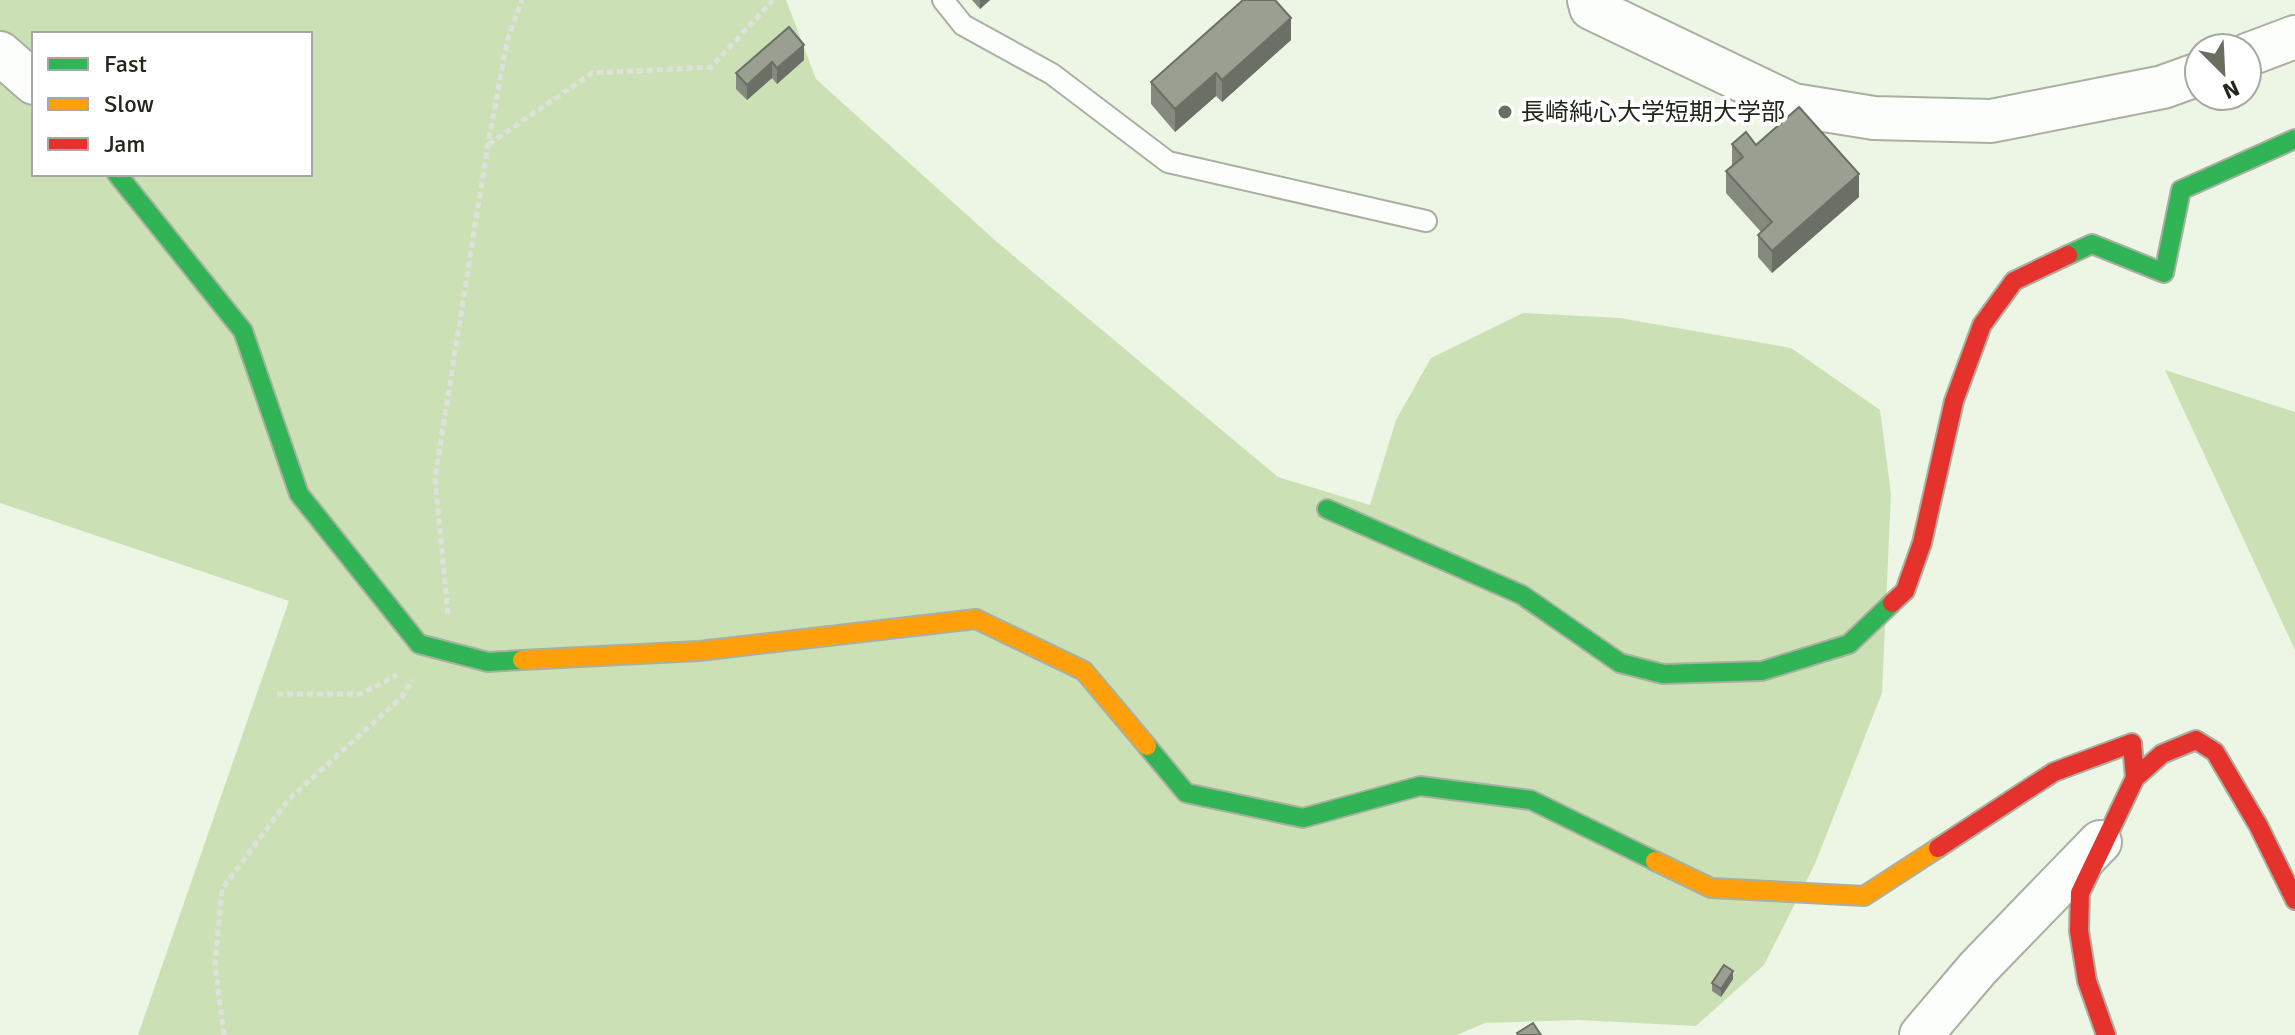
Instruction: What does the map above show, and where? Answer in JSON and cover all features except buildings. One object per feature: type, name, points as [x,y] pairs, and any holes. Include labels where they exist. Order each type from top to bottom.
[{"type":"street","points":[[1589,0],[1591,8],[1793,105],[1874,118],[1991,121],[2163,87],[2183,80]]},
{"type":"street","points":[[2263,49],[2295,37]]},
{"type":"street","points":[[0,53],[32,81]]},
{"type":"street","points":[[1327,509],[1522,595],[1620,663],[1663,674],[1762,671],[1849,644],[1905,591],[1922,543],[1954,401],[1982,325],[2014,281],[2092,244],[2164,273],[2181,190],[2295,139]]},
{"type":"street","points":[[119,176],[243,331],[299,494],[419,644],[488,662],[699,651],[976,619],[1084,671],[1186,793],[1303,818],[1420,786],[1531,800],[1711,888],[1864,896],[2054,772],[2132,743],[2135,778]]},
{"type":"street","points":[[2106,1035],[2087,981],[2079,931],[2080,893],[2135,778],[2162,754],[2196,740],[2215,752],[2258,825],[2295,900]]},
{"type":"street","points":[[1921,1035],[1978,968],[2106,836]]},
{"type":"lane","points":[[943,0],[963,25],[1052,74],[1168,162],[1426,221]]},
{"type":"path","points":[[448,618],[435,478],[488,144],[508,38],[522,0]]},
{"type":"path","points":[[488,144],[592,73],[711,67],[773,0]]},
{"type":"path","points":[[277,694],[360,694],[444,650]]},
{"type":"path","points":[[224,1035],[215,965],[222,889],[289,799],[403,696],[422,662]]},
{"type":"green space","points":[[0,0],[786,0],[816,79],[997,242],[1278,477],[1370,505],[1396,420],[1431,358],[1523,313],[1620,318],[1791,348],[1880,410],[1891,494],[1882,693],[1815,864],[1764,965],[1696,1026],[1578,1020],[1485,1023],[1457,1035],[138,1035],[289,601],[0,503]]},
{"type":"green space","points":[[2165,370],[2295,412],[2295,650]]},
{"type":"traffic: fast","points":[[2068,255],[2092,244],[2164,273],[2181,190],[2295,139]]},
{"type":"traffic: fast","points":[[119,176],[243,331],[299,494],[419,644],[488,662],[522,660]]},
{"type":"traffic: fast","points":[[1327,509],[1522,595],[1620,663],[1663,674],[1762,671],[1849,644],[1892,603]]},
{"type":"traffic: fast","points":[[1147,746],[1186,793],[1303,818],[1420,786],[1531,800],[1655,861]]},
{"type":"traffic: slow","points":[[522,660],[699,651],[976,619],[1084,671],[1147,746]]},
{"type":"traffic: slow","points":[[1655,861],[1711,888],[1864,896],[1938,848]]},
{"type":"traffic: jam","points":[[1892,603],[1905,591],[1922,543],[1954,401],[1982,325],[2014,281],[2068,255]]},
{"type":"traffic: jam","points":[[2106,1035],[2087,981],[2079,931],[2080,893],[2135,778],[2162,754],[2196,740],[2215,752],[2258,825],[2295,900]]},
{"type":"traffic: jam","points":[[1938,848],[2054,772],[2132,743],[2135,778]]},
{"type":"place","name":"長崎純心大学短期大学部","points":[[1505,112]]}]
